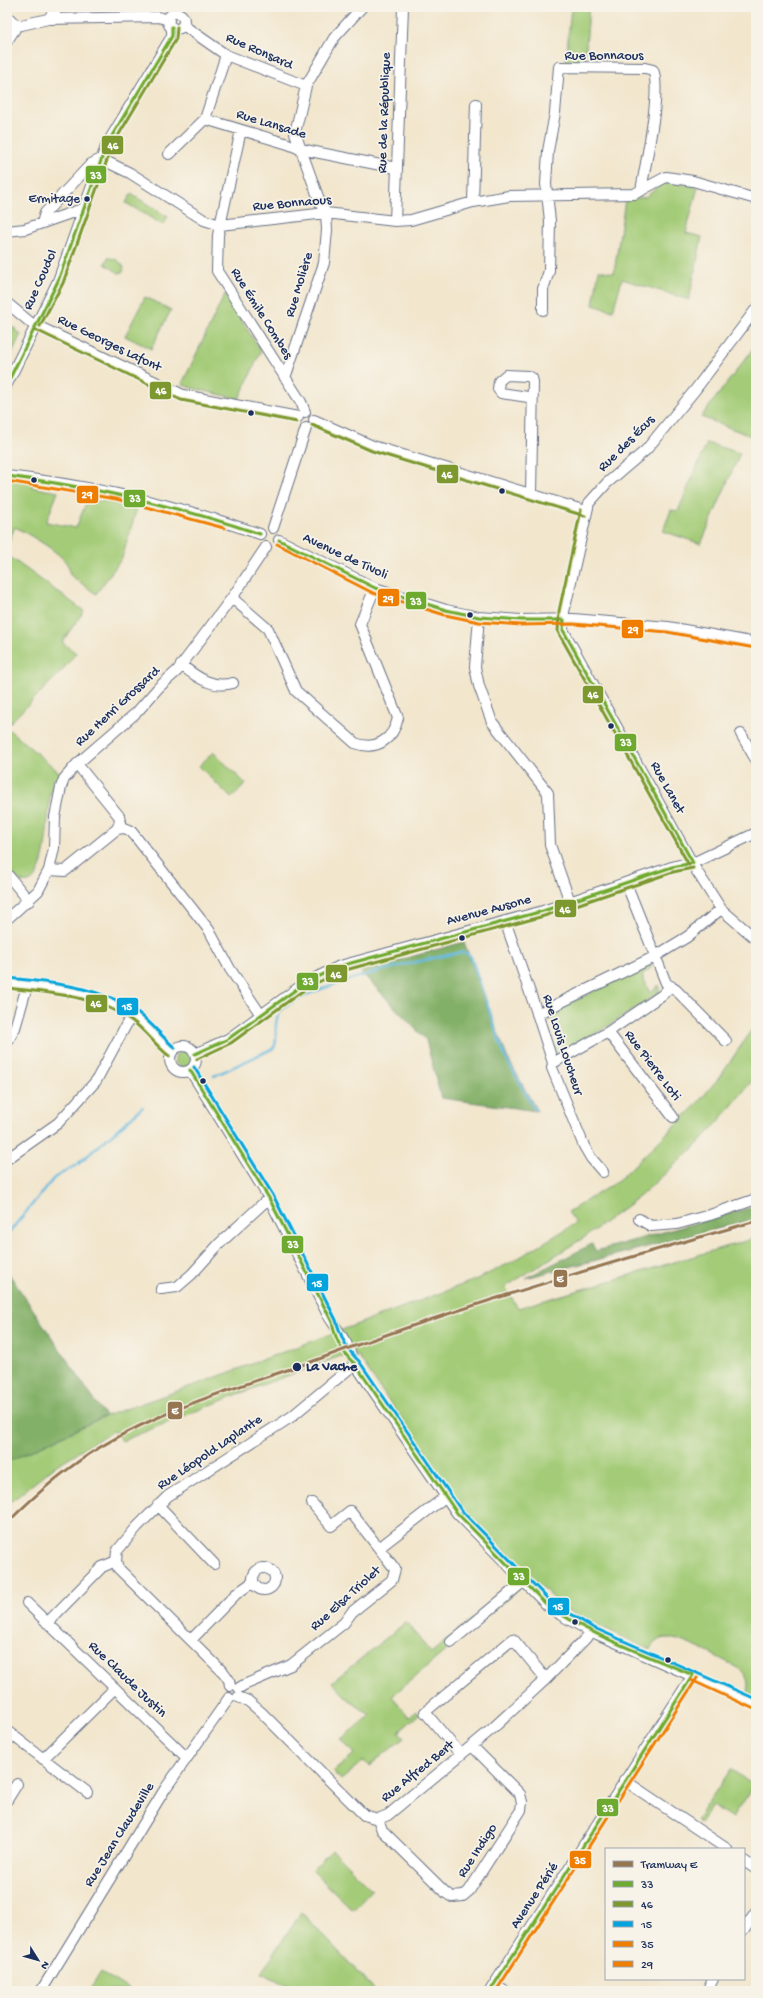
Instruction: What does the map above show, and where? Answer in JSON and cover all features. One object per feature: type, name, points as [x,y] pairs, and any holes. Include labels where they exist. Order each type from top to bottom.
[{"type":"street","points":[[48,19],[58,7]]},
{"type":"street","name":"Rue Molière","points":[[285,378],[324,263],[326,230],[326,213],[300,149],[295,132],[306,86],[334,38],[362,7]]},
{"type":"street","name":"Rue de la République","points":[[395,221],[396,168],[404,7]]},
{"type":"street","points":[[42,223],[45,213],[91,164],[101,159],[109,139],[172,36],[175,24],[184,18],[181,10]]},
{"type":"street","points":[[7,16],[18,26]]},
{"type":"street","points":[[7,40],[18,26],[48,19],[158,17],[175,24]]},
{"type":"street","name":"Rue Ronsard","points":[[175,24],[226,55],[306,86]]},
{"type":"street","points":[[169,154],[205,119],[226,55]]},
{"type":"street","name":"Rue Bonnaous","points":[[548,195],[546,184],[548,151],[555,113],[559,67],[645,68],[653,70],[656,78],[654,99],[641,191]]},
{"type":"street","points":[[473,202],[476,104]]},
{"type":"street","name":"Rue Lansade","points":[[205,119],[300,149],[396,168]]},
{"type":"street","name":"Rue Émile Combes","points":[[241,130],[218,235],[217,271],[301,402],[301,415]]},
{"type":"street","name":"Rue Coudol","points":[[7,384],[58,280],[85,208],[101,159]]},
{"type":"street","name":"Rue Bonnaous","points":[[101,159],[130,174],[204,220],[220,225],[326,213],[395,221],[410,220],[473,202],[509,196],[634,194],[666,177],[693,181],[756,199]]},
{"type":"street","points":[[542,310],[543,290],[549,271],[550,221],[548,195]]},
{"type":"street","points":[[7,230],[25,229],[85,208]]},
{"type":"street","name":"Rue Georges Lafont","points":[[7,303],[31,323],[36,324],[183,395],[301,415]]},
{"type":"street","name":"Rue des Écus","points":[[564,620],[586,511],[592,498],[646,450],[756,309]]},
{"type":"street","points":[[531,494],[532,400]]},
{"type":"street","points":[[314,420],[311,427],[306,428],[299,425],[301,415],[310,413],[314,420],[373,446],[586,511]]},
{"type":"street","points":[[273,528],[306,428]]},
{"type":"street","points":[[7,476],[137,497],[177,507],[260,534]]},
{"type":"street","points":[[266,528],[273,528],[278,532],[279,540],[272,547],[266,547],[260,541],[260,534],[266,528]]},
{"type":"street","name":"Avenue de Tivoli","points":[[279,540],[375,588],[446,610],[479,617],[521,620],[564,620],[573,618],[668,627],[756,643]]},
{"type":"street","name":"Rue Henri Grossard","points":[[117,829],[120,822],[119,816],[77,764],[137,712],[181,665],[232,598],[266,547]]},
{"type":"street","points":[[232,598],[268,629],[296,691],[355,743],[364,746],[375,746],[390,736],[394,731],[398,718],[360,624],[375,588]]},
{"type":"street","points":[[479,617],[475,667],[479,686],[492,722],[548,793],[550,845],[570,902]]},
{"type":"street","name":"Rue Lanet","points":[[564,620],[563,630],[693,863],[721,909],[756,939]]},
{"type":"street","points":[[181,665],[212,684],[223,686],[233,683]]},
{"type":"street","points":[[741,734],[756,760]]},
{"type":"street","points":[[7,919],[29,901],[38,891],[50,870],[61,787],[64,779],[77,764]]},
{"type":"street","points":[[50,870],[65,871],[117,829],[124,828],[131,831],[209,930],[230,969],[261,1015]]},
{"type":"street","name":"Avenue Ausone","points":[[195,1054],[228,1039],[304,983],[340,966],[505,921],[570,902],[672,867],[693,863],[756,833]]},
{"type":"street","points":[[7,874],[29,901]]},
{"type":"street","points":[[626,883],[654,957],[666,983],[726,1041]]},
{"type":"street","points":[[537,1014],[654,957],[687,937],[721,909]]},
{"type":"street","name":"Rue Louis Loucheur","points":[[505,921],[553,1063],[552,1068],[584,1146],[591,1158],[603,1172]]},
{"type":"street","points":[[7,983],[86,994],[132,1014],[160,1043],[172,1052]]},
{"type":"street","points":[[7,1043],[15,1028],[27,986]]},
{"type":"street","points":[[553,1063],[608,1032],[662,994],[670,986]]},
{"type":"street","points":[[7,1159],[58,1123],[96,1081],[132,1014]]},
{"type":"street","name":"Rue Pierre Loti","points":[[608,1032],[673,1117]]},
{"type":"street","points":[[185,1046],[191,1049],[195,1054],[196,1063],[190,1070],[182,1072],[174,1069],[170,1061],[172,1052],[178,1047],[185,1046]]},
{"type":"street","points":[[190,1070],[269,1198],[332,1322],[333,1330],[345,1354],[355,1364],[445,1497],[464,1521],[523,1582],[557,1612],[590,1631],[756,1704]]},
{"type":"street","points":[[161,1289],[177,1287],[192,1274],[219,1244],[269,1198]]},
{"type":"street","points":[[639,1218],[651,1226],[677,1224],[710,1215],[756,1199]]},
{"type":"street","name":"Rue Léopold Laplante","points":[[116,1561],[117,1551],[137,1527],[168,1496],[290,1417],[355,1364]]},
{"type":"street","name":"Rue Elsa Triolet","points":[[234,1692],[244,1685],[291,1665],[344,1623],[352,1612],[392,1580],[395,1569],[379,1548],[445,1497]]},
{"type":"street","points":[[312,1503],[331,1526],[350,1511],[379,1548]]},
{"type":"street","points":[[158,1506],[214,1564]]},
{"type":"street","points":[[47,1622],[102,1567],[116,1561],[118,1568],[224,1673],[234,1692]]},
{"type":"street","points":[[191,1640],[236,1594],[253,1582]]},
{"type":"street","points":[[451,1642],[523,1582]]},
{"type":"street","name":"Rue Claude Justin","points":[[27,1603],[187,1758]]},
{"type":"street","name":"Rue Alfred Bert","points":[[234,1692],[261,1712],[364,1815],[378,1819],[388,1815],[472,1746],[546,1679],[586,1638],[590,1631]]},
{"type":"street","points":[[461,1755],[425,1712],[513,1639],[546,1679]]},
{"type":"street","name":"Avenue Périé","points":[[492,1988],[600,1822],[624,1780],[693,1675]]},
{"type":"street","points":[[43,1759],[114,1688]]},
{"type":"street","name":"Rue Jean Claudeville","points":[[41,1991],[165,1789],[234,1692]]},
{"type":"street","points":[[7,1731],[86,1792]]},
{"type":"street","name":"Rue Indigo","points":[[378,1819],[382,1830],[446,1893],[452,1897],[463,1896],[469,1891],[521,1810],[522,1802],[520,1794],[472,1746]]},
{"type":"street","points":[[624,1780],[726,1848]]},
{"type":"street","points":[[7,1800],[17,1784]]},
{"type":"street","points":[[745,1862],[756,1869]]},
{"type":"street","points":[[745,1928],[756,1912]]},
{"type":"street","points":[[707,1991],[712,1980]]},
{"type":"street","points":[[492,1988],[505,1991]]},
{"type":"green space","points":[[571,7],[589,7],[585,61],[566,61]]},
{"type":"green space","points":[[669,181],[698,187],[686,233],[702,237],[689,300],[622,279],[613,311],[593,305],[599,270],[614,273],[625,200],[646,197],[659,186]]},
{"type":"green space","points":[[131,194],[168,217],[163,225],[126,203]]},
{"type":"green space","points":[[108,258],[115,259],[119,262],[124,268],[123,272],[119,273],[105,264]]},
{"type":"green space","points":[[225,294],[261,351],[239,399],[188,387],[182,384]]},
{"type":"green space","points":[[145,297],[171,310],[151,349],[125,336]]},
{"type":"green space","points":[[7,325],[16,329],[15,331],[21,334],[7,363]]},
{"type":"green space","points":[[756,345],[756,438],[701,417]]},
{"type":"green space","points":[[707,443],[740,453],[701,544],[663,531],[671,510],[678,511]]},
{"type":"green space","points":[[7,476],[33,479],[32,487],[58,492],[46,522],[76,528],[88,498],[137,508],[122,558],[96,594],[69,574],[69,568],[58,554],[15,527],[7,545]]},
{"type":"green space","points":[[7,555],[84,611],[62,642],[76,653],[60,673],[7,726]]},
{"type":"green space","points":[[7,728],[60,773],[56,778],[51,793],[42,862],[37,874],[31,881],[20,881],[7,867]]},
{"type":"green space","points":[[213,752],[246,784],[231,798],[199,766]]},
{"type":"green space","points":[[464,942],[507,1057],[537,1111],[441,1098],[426,1040],[360,971]]},
{"type":"green space","points":[[648,964],[652,967],[642,975],[650,993],[659,985],[659,992],[635,1009],[562,1054],[553,1052],[552,1047],[560,1045],[552,1020],[544,1021],[546,1015]]},
{"type":"green space","points":[[756,1023],[756,1076],[699,1143],[640,1196],[588,1235],[505,1287],[518,1308],[756,1238],[756,1697],[747,1693],[748,1685],[746,1675],[744,1673],[707,1652],[667,1638],[659,1640],[650,1650],[565,1609],[463,1509],[358,1356],[341,1356],[238,1394],[122,1441],[113,1431],[55,1466],[7,1505],[7,1462],[105,1416],[206,1381],[475,1280],[512,1262],[576,1223],[568,1212],[618,1181],[696,1105],[722,1074]]},
{"type":"green space","points":[[183,1051],[190,1056],[191,1059],[186,1066],[183,1067],[176,1062],[175,1059],[180,1052]]},
{"type":"green space","points":[[756,1206],[756,1219],[526,1278],[592,1244],[596,1251]]},
{"type":"green space","points":[[7,1271],[105,1416],[7,1462]]},
{"type":"green space","points":[[520,1588],[392,1696],[409,1717],[416,1711],[419,1714],[399,1732],[404,1738],[369,1766],[364,1761],[341,1780],[333,1772],[354,1754],[341,1739],[370,1715],[349,1700],[332,1682],[406,1622],[431,1653],[467,1623]]},
{"type":"green space","points":[[731,1769],[754,1786],[732,1818],[712,1805],[700,1823],[696,1820]]},
{"type":"green space","points":[[332,1850],[372,1890],[353,1910],[312,1870]]},
{"type":"green space","points":[[301,1912],[376,1991],[301,1991],[261,1973]]},
{"type":"green space","points":[[101,1972],[131,1991],[89,1991]]},
{"type":"waterway","points":[[214,1076],[274,1048],[276,1039],[276,1021],[280,1012],[292,1002],[338,983],[395,967],[463,952],[471,957],[505,1057],[535,1110]]},
{"type":"waterway","points":[[7,1235],[54,1178],[78,1164],[143,1107]]},
{"type":"tram line","name":"E","points":[[7,1523],[52,1482],[89,1454],[154,1419],[208,1397],[481,1303],[756,1221]]},
{"type":"transit line","name":"33","points":[[7,384],[58,281],[107,144],[172,36],[172,27]]},
{"type":"transit line","name":"46","points":[[40,326],[63,283],[112,146],[176,39],[177,27]]},
{"type":"transit line","name":"46","points":[[34,329],[181,400],[297,422]]},
{"type":"transit line","name":"46","points":[[312,425],[372,451],[585,516]]},
{"type":"transit line","name":"33","points":[[7,476],[72,486],[166,506],[260,534]]},
{"type":"transit line","name":"29","points":[[7,481],[116,499],[224,528]]},
{"type":"transit line","name":"46","points":[[581,510],[559,611],[558,632],[689,865]]},
{"type":"transit line","name":"33","points":[[279,540],[375,588],[446,610],[479,617],[521,620],[564,620]]},
{"type":"transit line","name":"29","points":[[277,544],[373,593],[445,615],[479,622],[521,625],[573,624],[667,632],[755,648]]},
{"type":"transit line","name":"33","points":[[564,620],[563,630],[693,863]]},
{"type":"transit line","name":"33","points":[[195,1054],[228,1039],[305,983],[340,966],[543,911],[672,867],[693,863]]},
{"type":"transit line","name":"46","points":[[197,1059],[231,1043],[308,987],[342,971],[544,916],[673,872],[693,868]]},
{"type":"transit line","name":"15","points":[[8,978],[75,987],[107,996],[123,1003],[137,1012],[175,1048]]},
{"type":"transit line","name":"46","points":[[7,988],[71,996],[102,1005],[131,1020],[169,1056]]},
{"type":"transit line","name":"15","points":[[194,1067],[273,1195],[336,1320],[347,1347],[359,1361],[461,1510],[550,1601],[592,1627],[756,1699]]},
{"type":"transit line","name":"33","points":[[190,1070],[269,1198],[332,1322],[337,1340],[343,1350],[355,1364],[457,1513],[547,1605],[581,1626],[637,1652],[693,1675]]},
{"type":"transit line","name":"33","points":[[490,1991],[693,1675]]},
{"type":"transit line","name":"35","points":[[496,1991],[697,1678]]},
{"type":"transit line","name":"35","points":[[691,1680],[754,1709]]},
{"type":"place","name":"Ermitage","points":[[87,199]]},
{"type":"place","name":"La Vache","points":[[297,1367]]}]
